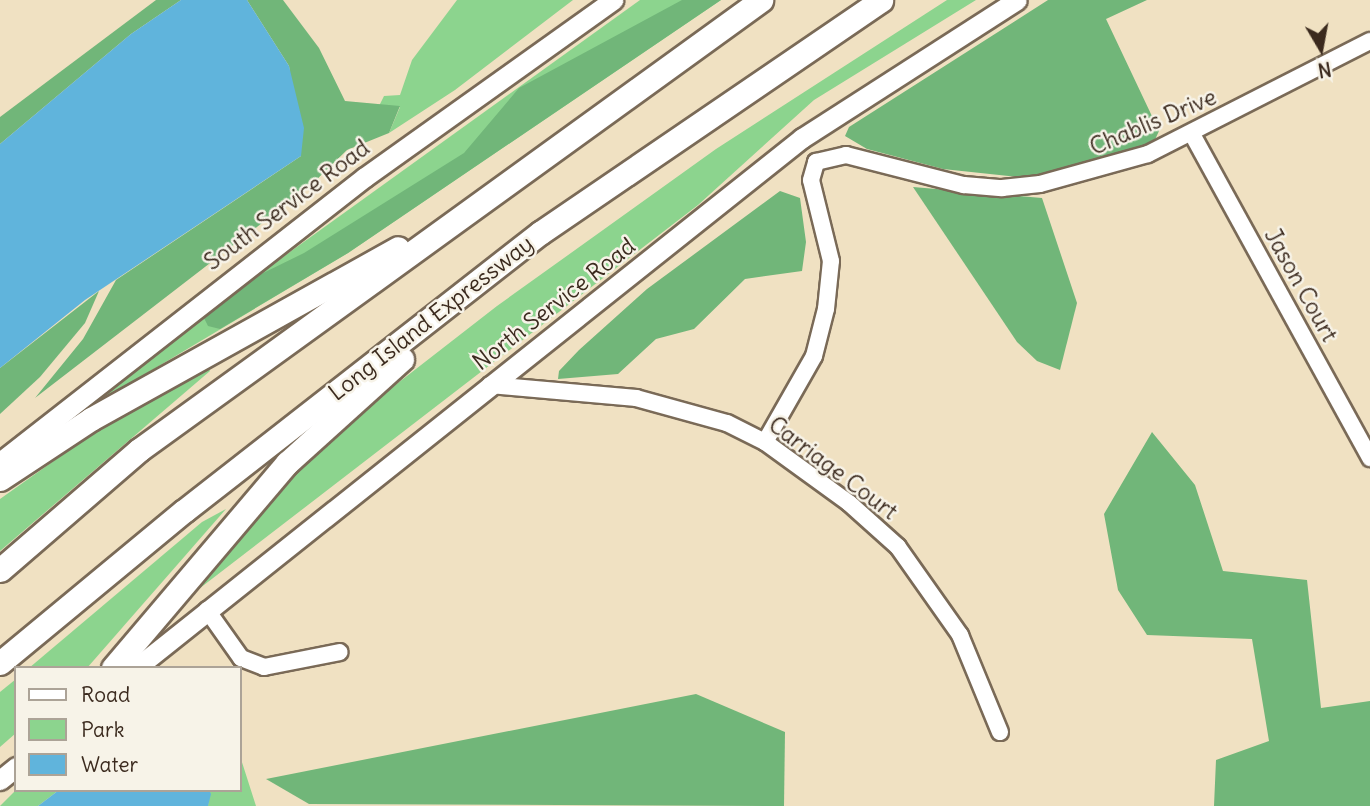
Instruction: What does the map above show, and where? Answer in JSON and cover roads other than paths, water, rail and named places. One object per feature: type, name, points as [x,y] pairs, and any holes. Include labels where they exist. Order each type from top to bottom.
[{"type":"highway","points":[[0,570],[139,450],[436,231],[761,0]]},
{"type":"highway","name":"Long Island Expressway","points":[[0,663],[184,511],[540,233],[881,0]]},
{"type":"highway","points":[[0,480],[91,419],[368,261],[436,231]]},
{"type":"highway","points":[[115,666],[287,463],[540,233]]},
{"type":"main road","name":"South Service Road","points":[[0,462],[181,316],[365,177],[613,0]]},
{"type":"main road","name":"North Service Road","points":[[138,666],[802,138],[1017,0]]},
{"type":"main road","points":[[0,780],[14,769]]},
{"type":"street","name":"Chablis Drive","points":[[765,442],[814,356],[826,309],[831,261],[811,180],[816,162],[846,155],[951,182],[1002,188],[1096,172],[1192,134],[1370,41]]},
{"type":"street","name":"Jason Court","points":[[1192,134],[1370,458]]},
{"type":"street","name":"Carriage Court","points":[[489,385],[636,398],[714,418],[765,442],[849,503],[898,547],[960,635],[1000,732]]},
{"type":"street","points":[[207,610],[241,659],[264,667],[340,652]]},
{"type":"water","points":[[181,0],[247,0],[289,66],[304,128],[301,156],[85,300],[0,368],[0,144],[131,34]]},
{"type":"water","points":[[56,792],[211,794],[208,806],[38,806]]}]
